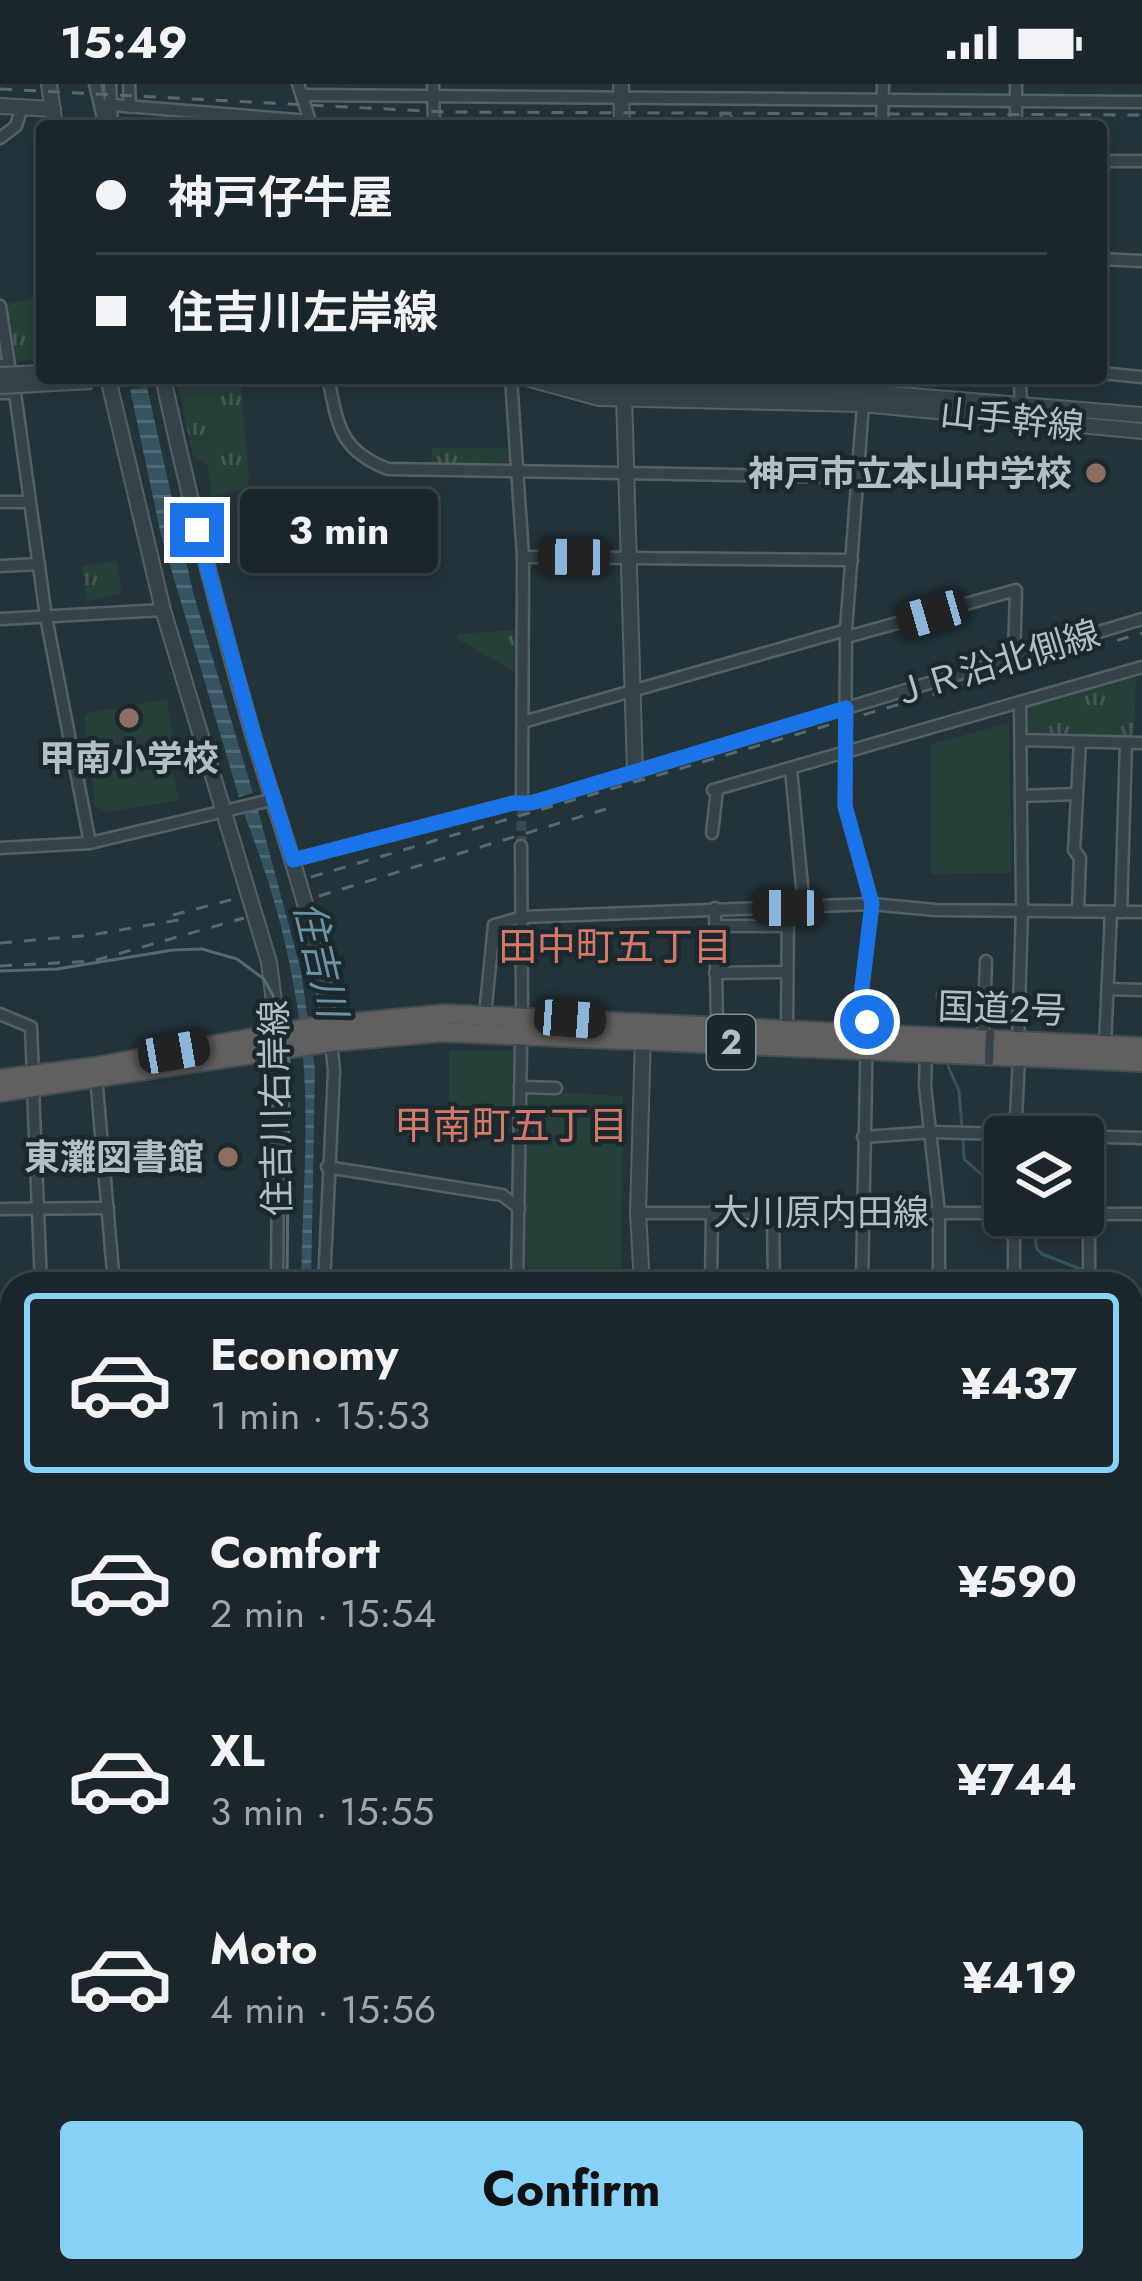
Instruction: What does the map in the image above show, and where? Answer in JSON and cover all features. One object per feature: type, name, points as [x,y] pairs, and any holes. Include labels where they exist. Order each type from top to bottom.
[{"type":"highway","name":"国道2号","points":[[0,1092],[33,1082],[325,1034],[400,1016],[485,1015],[643,1031],[866,1041],[987,1038],[1018,1050],[1142,1062]]},
{"type":"highway","name":"国道2号","points":[[325,1034],[716,1028],[788,1031],[926,1052],[1142,1047]]},
{"type":"highway","name":"国道2号","points":[[0,1079],[33,1082]]},
{"type":"street","points":[[49,84],[55,120]]},
{"type":"street","points":[[110,84],[101,95],[130,107],[225,120]]},
{"type":"street","points":[[130,84],[130,107]]},
{"type":"street","points":[[563,98],[565,84]]},
{"type":"street","points":[[728,84],[728,99]]},
{"type":"street","points":[[881,120],[883,84]]},
{"type":"street","points":[[1016,84],[1016,120]]},
{"type":"street","points":[[312,120],[302,89],[563,98],[621,92],[728,99],[1142,102]]},
{"type":"street","points":[[0,106],[53,110]]},
{"type":"street","points":[[0,138],[16,126],[22,107]]},
{"type":"street","points":[[1107,161],[1142,161]]},
{"type":"street","points":[[1107,259],[1142,261]]},
{"type":"street","points":[[0,306],[3,368],[36,372]]},
{"type":"street","points":[[1107,374],[1142,377]]},
{"type":"street","points":[[60,384],[5,390],[90,843]]},
{"type":"street","name":"住吉川右岸線","points":[[106,384],[164,610],[269,962],[285,1041],[277,1272]]},
{"type":"street","points":[[164,384],[206,564],[270,801],[316,936],[325,1034],[334,1071],[325,1272]]},
{"type":"street","points":[[329,384],[346,442],[368,461],[388,470],[857,476]]},
{"type":"street","points":[[512,384],[523,556],[522,803]]},
{"type":"street","name":"山手幹線","points":[[544,384],[566,391],[701,384]]},
{"type":"street","name":"山手幹線","points":[[738,384],[864,391],[1142,431]]},
{"type":"street","points":[[1020,384],[1021,411]]},
{"type":"street","points":[[624,388],[635,772]]},
{"type":"street","name":"山手幹線","points":[[624,388],[864,391]]},
{"type":"street","points":[[862,1272],[866,1041],[862,987],[872,904],[845,806],[846,633],[864,391]]},
{"type":"street","name":"山手幹線","points":[[1021,411],[1142,415]]},
{"type":"street","points":[[0,502],[29,502]]},
{"type":"street","points":[[523,556],[852,560]]},
{"type":"street","points":[[0,566],[39,564]]},
{"type":"street","points":[[523,722],[1016,590],[1014,658]]},
{"type":"street","points":[[0,619],[164,610]]},
{"type":"street","name":"ＪＲ沿北側線","points":[[293,860],[635,772],[1142,620]]},
{"type":"street","points":[[712,833],[715,790],[1142,667]]},
{"type":"street","points":[[1016,1116],[1022,909],[1019,702]]},
{"type":"street","points":[[1021,740],[1142,743]]},
{"type":"street","points":[[1078,911],[1080,858],[1074,850],[1080,742]]},
{"type":"street","points":[[1105,1045],[1126,743]]},
{"type":"street","points":[[791,770],[804,908]]},
{"type":"street","points":[[1021,796],[1077,794]]},
{"type":"street","points":[[0,848],[90,843],[270,801]]},
{"type":"street","points":[[521,846],[522,1007]]},
{"type":"street","points":[[485,1015],[494,925],[523,917],[872,904],[935,910],[1142,912]]},
{"type":"street","points":[[715,908],[716,1028]]},
{"type":"street","points":[[788,908],[788,1031]]},
{"type":"street","points":[[715,926],[788,926]]},
{"type":"street","points":[[986,961],[989,1061]]},
{"type":"street","points":[[715,973],[787,972]]},
{"type":"street","points":[[1108,989],[1142,990]]},
{"type":"street","points":[[943,994],[985,997]]},
{"type":"street","points":[[0,1014],[31,1028],[41,1272]]},
{"type":"street","points":[[641,1272],[638,1213],[643,1031]]},
{"type":"street","points":[[517,1272],[520,1045]]},
{"type":"street","points":[[926,1052],[939,1272]]},
{"type":"street","points":[[95,1073],[113,1272]]},
{"type":"street","points":[[520,1087],[556,1088]]},
{"type":"street","points":[[863,1137],[984,1135]]},
{"type":"street","points":[[1104,1137],[1142,1138]]},
{"type":"street","points":[[327,1167],[502,1195],[519,1208]]},
{"type":"street","points":[[0,1209],[108,1208]]},
{"type":"street","points":[[710,1272],[712,1212]]},
{"type":"street","points":[[773,1212],[774,1272]]},
{"type":"street","name":"大川原内田線","points":[[638,1213],[984,1213]]},
{"type":"street","points":[[1104,1214],[1142,1214]]},
{"type":"street","points":[[1014,1236],[1014,1272]]},
{"type":"street","points":[[1087,1236],[1088,1272]]},
{"type":"green space","points":[[36,297],[36,360],[18,361],[14,356],[4,305]]},
{"type":"green space","points":[[241,384],[247,488],[212,496],[208,466],[193,455],[178,385]]},
{"type":"green space","points":[[432,448],[509,448],[509,462],[432,465]]},
{"type":"green space","points":[[116,561],[122,593],[87,601],[82,566]]},
{"type":"green space","points":[[515,630],[515,672],[458,639],[458,634]]},
{"type":"green space","points":[[1136,673],[1134,737],[1024,732],[1029,704]]},
{"type":"green space","points":[[167,699],[178,767],[171,769],[180,800],[107,812],[95,806],[84,717]]},
{"type":"green space","points":[[1009,723],[1011,873],[931,874],[931,744]]},
{"type":"green space","points":[[449,1051],[513,1051],[513,1109],[449,1109]]},
{"type":"green space","points":[[526,1091],[623,1096],[621,1272],[525,1272]]},
{"type":"water","points":[[147,387],[193,592],[253,793],[239,797],[161,535],[130,389]]},
{"type":"water","points":[[258,810],[301,971],[315,1069],[311,1272],[301,1272],[305,1115],[294,985],[278,915],[244,814]]},
{"type":"waterway","points":[[948,1066],[959,1091],[962,1127]]},
{"type":"waterway","points":[[963,1139],[964,1159],[984,1177]]},
{"type":"waterway","points":[[1035,1236],[1042,1254],[1083,1270]]},
{"type":"tunnel","points":[[521,846],[522,803]]},
{"type":"tram line","points":[[0,971],[57,969],[202,949],[237,959],[264,979],[283,1014],[289,1062],[287,1272]]},
{"type":"railway","points":[[0,89],[444,112],[1142,115]]},
{"type":"railway","points":[[311,877],[1142,633]]},
{"type":"railway","points":[[319,896],[606,809]]},
{"type":"railway","points":[[173,915],[238,898]]},
{"type":"railway","points":[[0,943],[91,935],[190,918]]},
{"type":"railway","points":[[0,966],[93,961],[244,918]]},
{"type":"place","name":"神戸市立本山中学校","points":[[1096,473]]},
{"type":"place","name":"甲南小学校","points":[[129,718]]},
{"type":"place","name":"東灘図書館","points":[[228,1157]]},
{"type":"district","name":"田中町五丁目","points":[[615,946]]},
{"type":"district","name":"甲南町五丁目","points":[[511,1125]]},
{"type":"route","points":[[197,530],[293,860],[514,803],[531,803],[846,708],[845,806],[872,904],[862,987],[867,1022]]},
{"type":"water label","name":"住吉川","points":[[321,959]]}]
